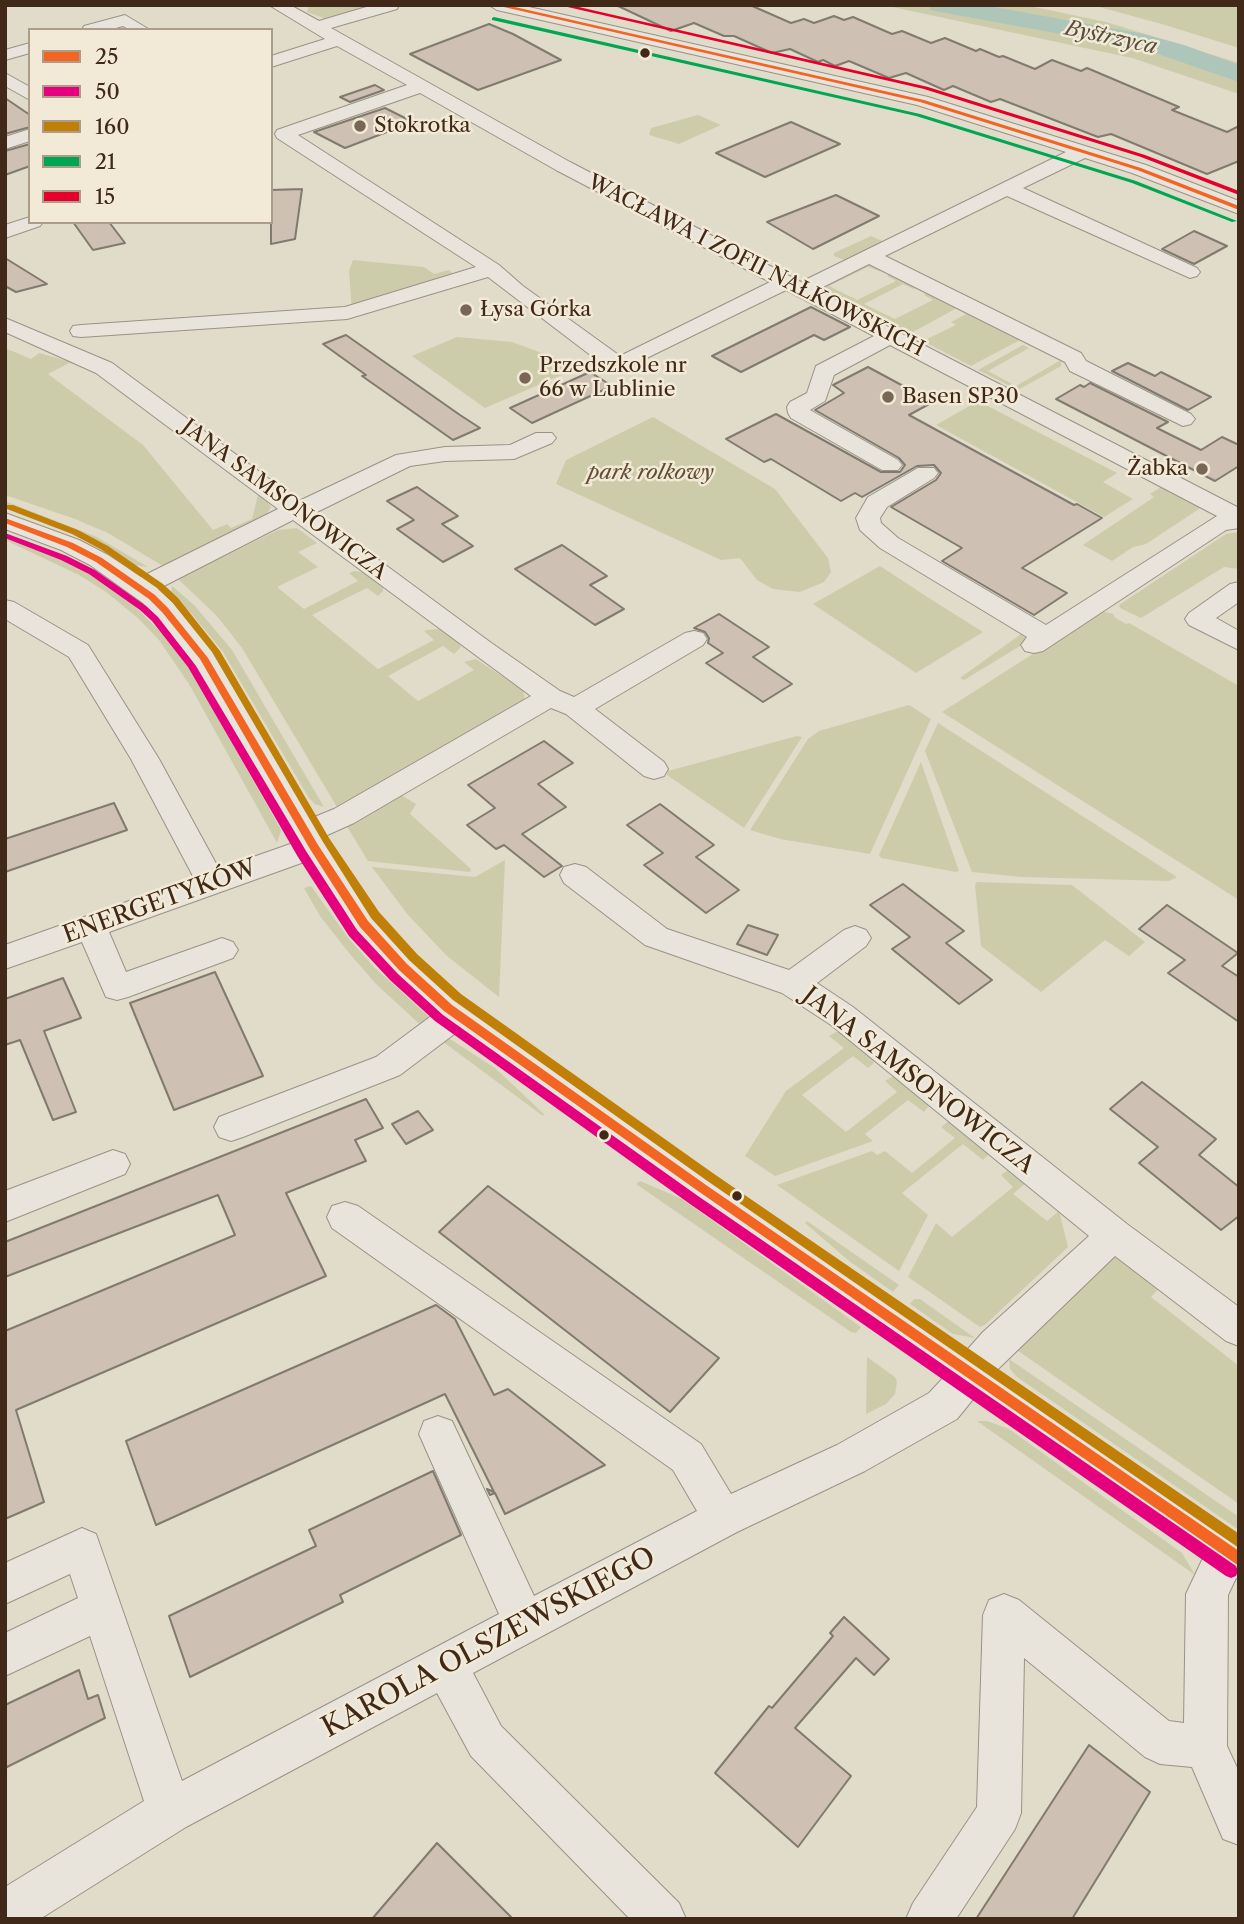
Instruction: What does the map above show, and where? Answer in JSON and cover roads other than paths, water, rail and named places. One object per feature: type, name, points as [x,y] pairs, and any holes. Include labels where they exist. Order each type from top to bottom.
[{"type":"street","name":"WACŁAWA I ZOFII NAŁKOWSKICH","points":[[277,5],[299,10],[338,40],[563,166],[1239,519]]},
{"type":"street","points":[[318,27],[391,5]]},
{"type":"street","points":[[497,5],[895,94],[974,116],[1166,178],[1239,208]]},
{"type":"street","points":[[97,28],[125,20],[139,28]]},
{"type":"street","points":[[273,61],[338,40]]},
{"type":"street","points":[[5,55],[28,49]]},
{"type":"street","points":[[5,78],[28,94]]},
{"type":"street","points":[[418,87],[284,134],[492,269],[516,290],[618,365],[754,296],[795,285],[869,256],[1084,151]]},
{"type":"street","points":[[946,130],[974,116]]},
{"type":"street","points":[[5,143],[28,136]]},
{"type":"street","points":[[1008,189],[1189,272]]},
{"type":"street","points":[[5,232],[28,224]]},
{"type":"street","points":[[869,256],[1073,358],[1078,366],[1183,419]]},
{"type":"street","points":[[81,331],[347,313],[492,269]]},
{"type":"street","name":"JANA SAMSONOWICZA","points":[[5,324],[104,368],[654,769]]},
{"type":"street","points":[[890,465],[799,413],[798,407],[817,396],[824,371],[899,340]]},
{"type":"street","points":[[140,588],[296,509],[309,507],[404,460],[445,454],[514,452],[544,438]]},
{"type":"street","points":[[926,473],[877,502],[871,511],[869,525],[889,543],[1040,641],[1220,523],[1239,519]]},
{"type":"street","points":[[5,520],[79,550],[140,588],[165,610],[204,658],[310,840],[364,924],[423,986],[456,1014],[1233,1555],[1207,1594],[1205,1747],[1239,1823]]},
{"type":"street","points":[[1239,590],[1198,619],[1239,642]]},
{"type":"street","points":[[5,608],[79,650],[145,759],[211,883]]},
{"type":"street","name":"ENERGETYKÓW","points":[[5,957],[211,883],[310,840],[344,816],[694,639]]},
{"type":"street","name":"JANA SAMSONOWICZA","points":[[575,875],[656,937],[793,984],[842,1016],[1114,1235],[1239,1329]]},
{"type":"street","points":[[92,926],[117,988],[222,950]]},
{"type":"street","points":[[793,984],[855,938]]},
{"type":"street","points":[[231,1127],[388,1066],[430,1037],[456,1014]]},
{"type":"street","points":[[5,1207],[113,1164]]},
{"type":"street","points":[[345,1217],[687,1457],[723,1518]]},
{"type":"street","name":"KAROLA OLSZEWSKIEGO","points":[[5,1914],[170,1811],[723,1518],[851,1458],[943,1406],[996,1344],[1114,1235]]},
{"type":"street","points":[[438,1434],[525,1624]]},
{"type":"street","points":[[5,1584],[82,1548],[170,1811]]},
{"type":"street","points":[[5,1654],[103,1608]]},
{"type":"street","points":[[929,1919],[999,1814],[1004,1615],[1160,1742],[1205,1747]]},
{"type":"street","points":[[446,1667],[486,1741],[663,1919]]},
{"type":"waterway","name":"Bystrzyca","points":[[940,5],[1144,42],[1175,50],[1239,74]]},
{"type":"place","name":"Stokrotka","points":[[360,126]]},
{"type":"place","name":"Łysa Górka","points":[[466,310]]},
{"type":"place","name":"Przedszkole nr 66 w Lublinie","points":[[525,378]]},
{"type":"place","name":"Basen SP30","points":[[888,397]]},
{"type":"place","name":"Żabka","points":[[1202,469]]},
{"type":"park label","name":"park rolkowy","points":[[651,473]]}]
